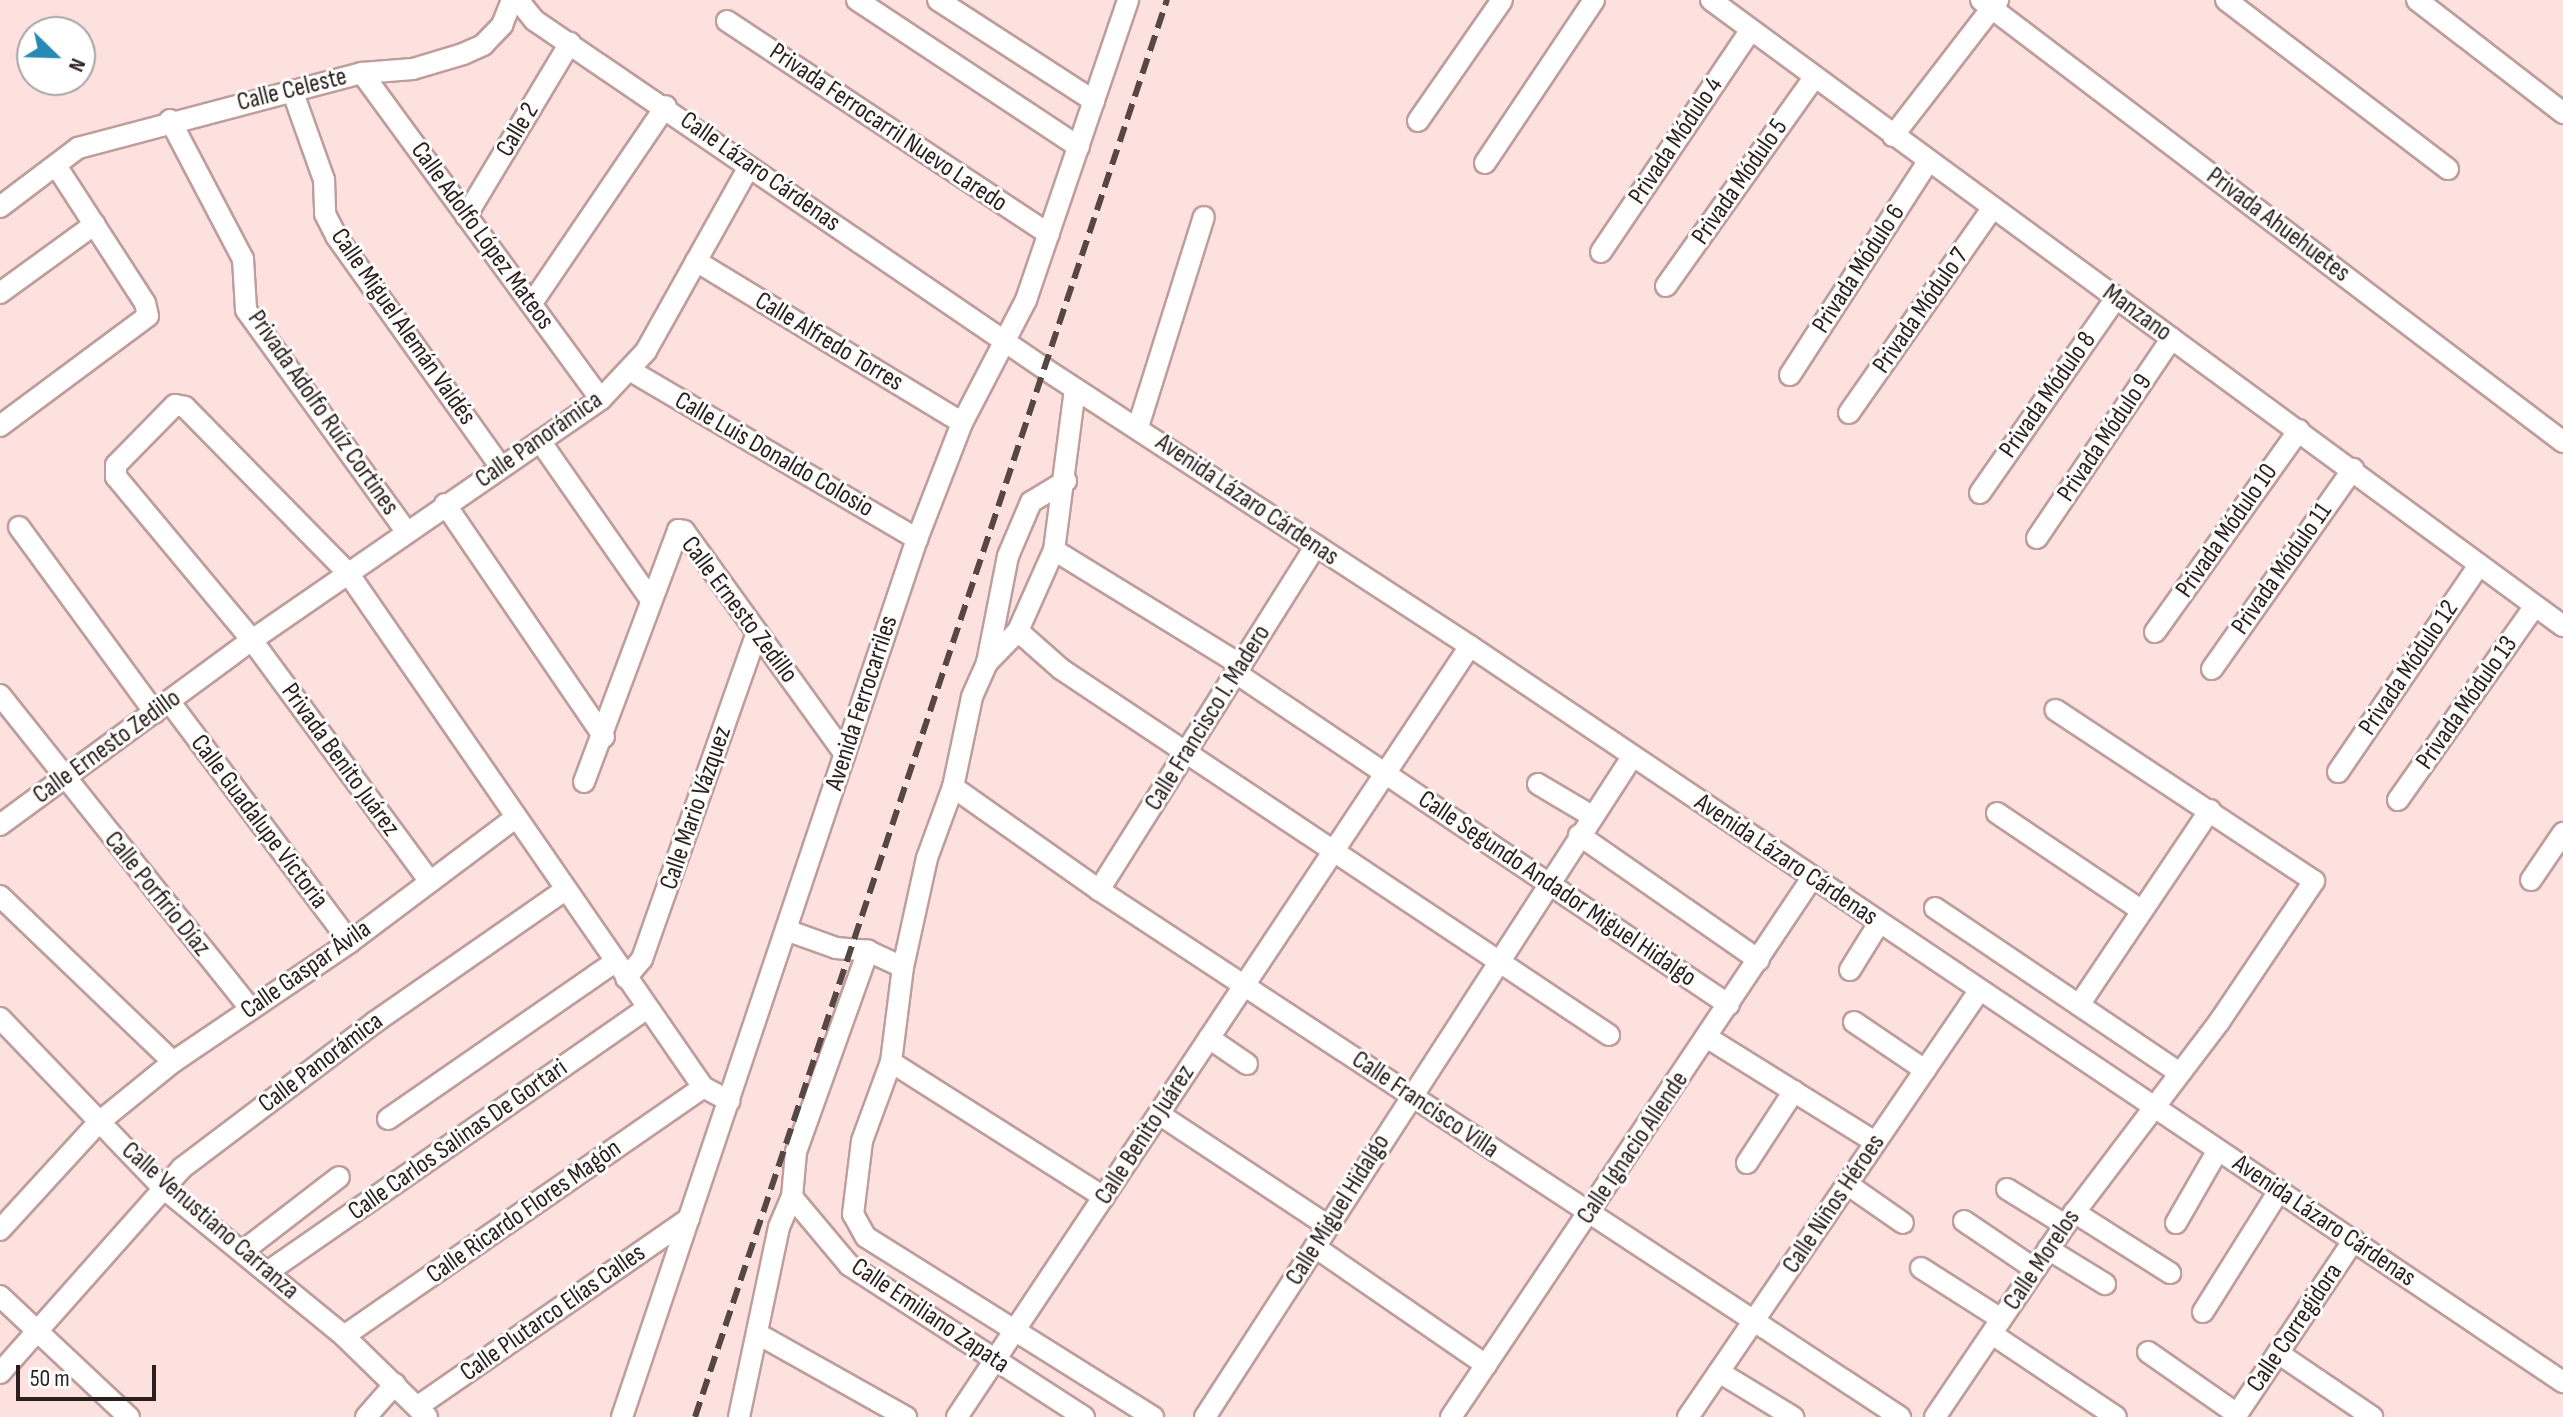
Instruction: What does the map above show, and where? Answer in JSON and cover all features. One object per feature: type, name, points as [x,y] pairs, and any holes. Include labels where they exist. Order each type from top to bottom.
[{"type":"street","name":"Calle Celeste","points":[[0,207],[57,167],[78,148],[170,120],[362,73],[413,69],[483,45],[502,25],[512,0]]},
{"type":"street","name":"Calle Lázaro Cárdenas","points":[[518,0],[534,20],[666,106],[749,167],[1007,340]]},
{"type":"street","points":[[857,0],[1079,147]]},
{"type":"street","points":[[938,0],[1094,101]]},
{"type":"street","points":[[1418,121],[1502,0]]},
{"type":"street","points":[[1485,163],[1594,0]]},
{"type":"street","name":"Manzano","points":[[1711,0],[2563,626]]},
{"type":"street","points":[[2226,0],[2448,169]]},
{"type":"street","points":[[2417,0],[2563,113]]},
{"type":"street","name":"Avenida Ferrocarriles","points":[[622,1417],[917,539],[962,423],[1007,340],[1049,234],[1124,2]]},
{"type":"street","points":[[1893,136],[1990,3]]},
{"type":"street","name":"Privada Ahuehuetes","points":[[1990,3],[2563,442]]},
{"type":"street","name":"Privada Ferrocarril Nuevo Laredo","points":[[727,21],[1049,234]]},
{"type":"street","name":"Privada Módulo 4","points":[[1601,252],[1751,30]]},
{"type":"street","name":"Calle 2","points":[[466,216],[570,43]]},
{"type":"street","name":"Calle Adolfo López Mateos","points":[[362,73],[601,399]]},
{"type":"street","name":"Privada Módulo 5","points":[[1666,286],[1814,78]]},
{"type":"street","name":"Calle Miguel Alemán Valdés","points":[[292,90],[324,180],[325,214],[336,236],[501,467]]},
{"type":"street","points":[[532,303],[666,106]]},
{"type":"street","name":"Privada Adolfo Ruíz Cortines","points":[[170,120],[243,259],[248,275],[246,310],[406,531]]},
{"type":"street","name":"Privada Módulo 6","points":[[1790,375],[1928,162]]},
{"type":"street","points":[[0,426],[148,316],[95,224],[57,167]]},
{"type":"street","name":"Calle Panorámica","points":[[252,640],[601,399],[631,371],[749,167]]},
{"type":"street","name":"Privada Módulo 7","points":[[1849,413],[1992,209]]},
{"type":"street","points":[[1138,427],[1204,217]]},
{"type":"street","points":[[0,293],[95,224]]},
{"type":"street","name":"Calle Alfredo Torres","points":[[696,261],[962,423]]},
{"type":"street","name":"Privada Módulo 8","points":[[1980,493],[2116,298]]},
{"type":"street","name":"Privada Módulo 9","points":[[2037,538],[2172,338]]},
{"type":"street","name":"Avenida Lázaro Cárdenas","points":[[1007,340],[1075,389],[1138,427],[1470,646],[2563,1382]]},
{"type":"street","name":"Calle Luis Donaldo Colosio","points":[[631,371],[917,539]]},
{"type":"street","points":[[987,663],[1018,631],[1054,550],[1066,481],[1075,389]]},
{"type":"street","name":"Privada Benito Juárez","points":[[348,573],[248,475],[185,407],[175,405],[116,465],[116,477],[252,640],[428,879]]},
{"type":"street","name":"Privada Módulo 10","points":[[2155,632],[2299,430]]},
{"type":"street","points":[[540,441],[649,597]]},
{"type":"street","name":"Privada Módulo 11","points":[[2212,669],[2353,469]]},
{"type":"street","points":[[1066,481],[1031,502],[1008,556],[987,663],[972,697],[953,787],[927,858],[903,967],[891,1062],[862,1141],[853,1214],[858,1227],[1153,1417]]},
{"type":"street","points":[[445,504],[604,737]]},
{"type":"street","name":"Calle Guadalupe Victoria","points":[[19,527],[350,942]]},
{"type":"street","name":"Calle Ernesto Zedillo","points":[[584,782],[604,737],[672,534],[684,531],[845,754]]},
{"type":"street","name":"Calle Francisco I. Madero","points":[[1099,890],[1316,546]]},
{"type":"street","name":"Calle Segundo Andador Miguel Hidalgo","points":[[1054,550],[1239,669],[1385,774],[1729,1005]]},
{"type":"street","name":"Privada Módulo 12","points":[[2338,772],[2479,565]]},
{"type":"street","points":[[348,573],[703,1087],[729,1101]]},
{"type":"street","name":"Privada Módulo 13","points":[[2398,800],[2535,606]]},
{"type":"street","points":[[1018,631],[1061,669],[1609,1035]]},
{"type":"street","name":"Calle Mario Vázquez","points":[[388,1119],[620,970],[642,959],[757,633]]},
{"type":"street","name":"Calle Ernesto Zedillo","points":[[0,825],[252,640]]},
{"type":"street","name":"Calle Benito Juárez","points":[[957,1417],[1470,646]]},
{"type":"street","name":"Calle Porfirio Díaz","points":[[0,695],[64,779],[251,1009]]},
{"type":"street","points":[[2056,710],[2210,810],[2079,1005]]},
{"type":"street","name":"Calle Miguel Hidalgo","points":[[1205,1417],[1632,757]]},
{"type":"street","points":[[1538,784],[1592,816]]},
{"type":"street","name":"Calle Francisco Villa","points":[[953,787],[1099,890],[1900,1417]]},
{"type":"street","name":"Calle Morelos","points":[[1935,1417],[2048,1249],[2151,1105],[2219,1022],[2314,881],[2210,810]]},
{"type":"street","points":[[1997,813],[2141,910]]},
{"type":"street","name":"Calle Gaspar Ávila","points":[[0,1230],[98,1123],[173,1062],[350,942],[428,879],[515,818]]},
{"type":"street","points":[[2531,880],[2563,833]]},
{"type":"street","points":[[1579,835],[1759,960]]},
{"type":"street","name":"Calle Ignacio Allende","points":[[1451,1417],[1708,1038],[1812,878]]},
{"type":"street","name":"Calle Panorámica","points":[[0,1373],[162,1187],[375,1022],[565,890]]},
{"type":"street","points":[[0,896],[173,1062]]},
{"type":"street","points":[[1935,908],[2178,1072]]},
{"type":"street","points":[[1850,970],[1879,923]]},
{"type":"street","points":[[786,930],[836,948],[868,951],[903,967]]},
{"type":"street","points":[[739,1417],[779,1227],[792,1197],[796,1152],[868,951]]},
{"type":"street","name":"Calle Niños Héroes","points":[[1688,1417],[1979,991]]},
{"type":"street","name":"Calle Carlos Salinas De Gortari","points":[[269,1271],[647,1008]]},
{"type":"street","name":"Calle Venustiano Carranza","points":[[0,1018],[162,1187],[269,1271],[344,1336],[422,1412]]},
{"type":"street","points":[[1854,1022],[1925,1070]]},
{"type":"street","points":[[1209,1038],[1247,1064]]},
{"type":"street","points":[[1708,1038],[1875,1142]]},
{"type":"street","points":[[891,1062],[1104,1197]]},
{"type":"street","name":"Calle Ricardo Flores Magón","points":[[344,1336],[703,1087]]},
{"type":"street","points":[[1747,1163],[1794,1091]]},
{"type":"street","points":[[1159,1114],[1328,1226]]},
{"type":"street","points":[[2176,1223],[2218,1150]]},
{"type":"street","points":[[243,1251],[339,1177]]},
{"type":"street","points":[[1847,1184],[1903,1223]]},
{"type":"street","points":[[2007,1189],[2070,1218],[2170,1273]]},
{"type":"street","points":[[2203,1312],[2279,1191]]},
{"type":"street","name":"Calle Emiliano Zapata","points":[[792,1197],[849,1265],[1084,1417]]},
{"type":"street","name":"Calle Plutarco Elías Calles","points":[[422,1412],[689,1219]]},
{"type":"street","points":[[1964,1221],[2035,1269]]},
{"type":"street","name":"Calle Corregidora","points":[[2236,1416],[2354,1240]]},
{"type":"street","points":[[1315,1247],[1486,1365]]},
{"type":"street","points":[[2048,1249],[2105,1284]]},
{"type":"street","points":[[1921,1268],[2116,1417]]},
{"type":"street","points":[[0,1296],[129,1417]]},
{"type":"street","points":[[758,1334],[906,1417]]},
{"type":"street","points":[[2148,1352],[2236,1416]]},
{"type":"street","points":[[2278,1353],[2372,1417]]},
{"type":"street","points":[[1719,1372],[1793,1417]]},
{"type":"street","points":[[366,1417],[395,1384]]},
{"type":"railway","points":[[695,1417],[1167,0]]}]
